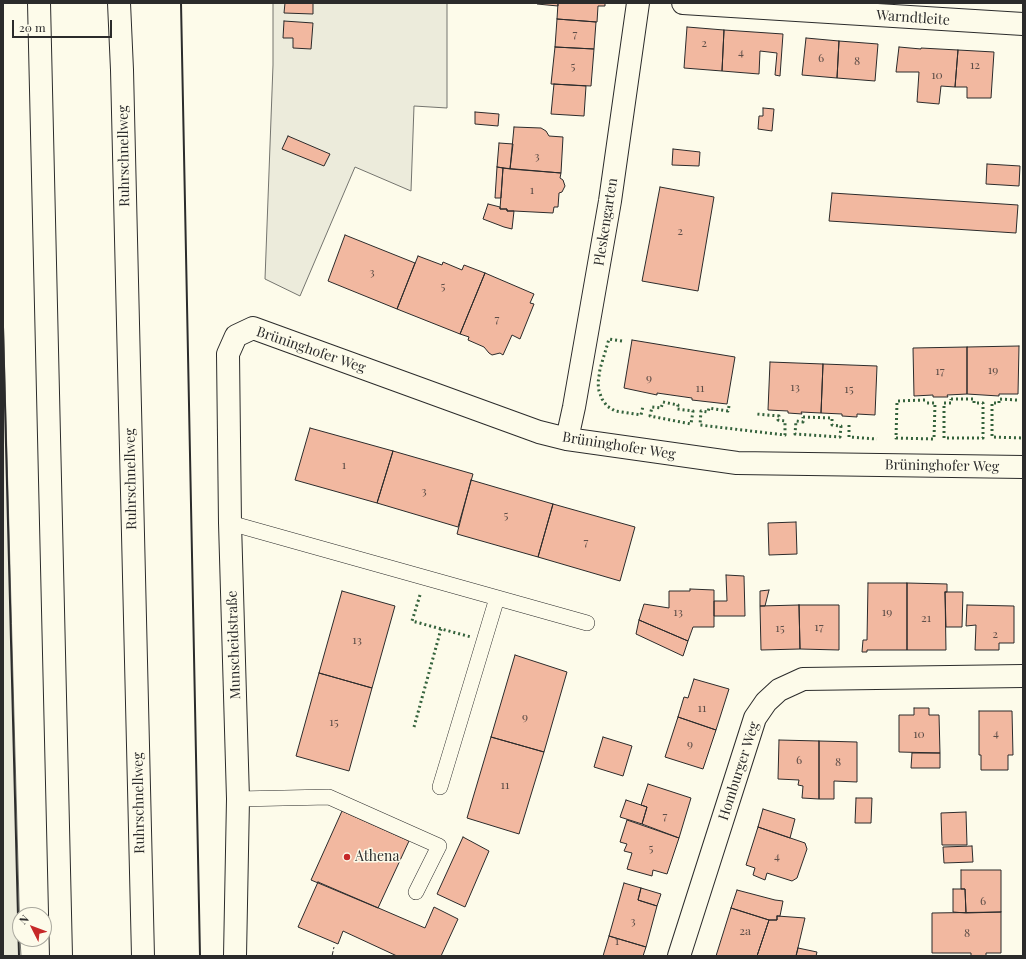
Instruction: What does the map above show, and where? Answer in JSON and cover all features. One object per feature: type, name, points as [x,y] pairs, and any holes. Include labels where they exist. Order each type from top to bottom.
[{"type":"main road","points":[[39,3],[61,956]]},
{"type":"main road","name":"Ruhrschnellweg","points":[[119,3],[142,956]]},
{"type":"main road","name":"Pleskengarten","points":[[567,439],[610,201],[638,3]]},
{"type":"main road","name":"Warndtleite","points":[[683,3],[1023,24]]},
{"type":"main road","name":"Brüninghofer Weg","points":[[236,336],[253,328],[539,432],[567,439],[737,464],[1023,467]]},
{"type":"main road","name":"Munscheidstraße","points":[[235,956],[238,800],[230,523],[228,354],[236,336]]},
{"type":"main road","name":"Homburger Weg","points":[[678,956],[756,718],[766,702],[779,690],[802,679],[1023,676]]},
{"type":"lane","points":[[230,523],[587,623]]},
{"type":"lane","points":[[440,787],[497,598]]},
{"type":"lane","points":[[238,800],[329,796],[439,846],[416,892]]},
{"type":"shaded area","points":[[273,3],[447,3],[447,108],[414,106],[411,191],[355,167],[300,296],[265,279],[273,65]]},
{"type":"shaded area","points":[[3,308],[19,907],[12,907],[12,947],[20,947],[21,956],[3,956]]},
{"type":"building","points":[[285,3],[313,3],[313,14],[284,13]]},
{"type":"building","points":[[558,3],[558,6],[537,4]]},
{"type":"building","points":[[558,3],[605,3],[605,6],[598,6],[597,22],[557,19]]},
{"type":"building","points":[[557,19],[596,22],[594,49],[555,47]]},
{"type":"building","points":[[284,21],[313,23],[311,49],[293,48],[293,38],[283,38]]},
{"type":"building","points":[[687,27],[724,30],[722,71],[684,68]]},
{"type":"building","points":[[724,30],[783,34],[780,76],[775,75],[777,53],[760,51],[759,74],[722,71]]},
{"type":"building","points":[[806,38],[839,41],[837,78],[802,75]]},
{"type":"building","points":[[839,41],[878,44],[875,81],[837,78]]},
{"type":"building","points":[[555,47],[594,49],[591,86],[551,84]]},
{"type":"building","points":[[899,47],[958,50],[955,87],[941,86],[939,104],[917,102],[919,72],[896,72]]},
{"type":"building","points":[[958,50],[994,52],[991,98],[967,98],[967,87],[955,87]]},
{"type":"building","points":[[554,84],[586,86],[584,116],[551,114]]},
{"type":"building","points":[[763,108],[774,109],[772,131],[758,129],[759,116],[763,116]]},
{"type":"building","points":[[475,112],[499,114],[498,126],[475,124]]},
{"type":"building","points":[[514,127],[541,128],[546,131],[549,136],[563,137],[561,173],[510,169]]},
{"type":"building","points":[[288,136],[330,154],[324,166],[282,149]]},
{"type":"building","points":[[499,143],[513,144],[510,169],[497,167]]},
{"type":"building","points":[[673,149],[700,152],[699,166],[672,165]]},
{"type":"building","points":[[987,164],[1020,166],[1019,186],[986,184]]},
{"type":"building","points":[[497,167],[503,168],[501,198],[495,198]]},
{"type":"building","points":[[503,168],[561,173],[560,178],[563,180],[565,186],[562,192],[559,193],[558,207],[554,207],[553,213],[507,211],[507,209],[500,209]]},
{"type":"building","points":[[660,187],[714,197],[698,291],[642,281]]},
{"type":"building","points":[[832,193],[1018,205],[1016,233],[829,221]]},
{"type":"building","points":[[488,204],[500,207],[500,209],[507,209],[507,211],[514,211],[512,229],[483,219]]},
{"type":"building","points":[[345,235],[415,263],[397,309],[328,281]]},
{"type":"building","points":[[418,256],[442,265],[443,262],[462,270],[464,265],[485,273],[460,334],[397,309]]},
{"type":"building","points":[[485,273],[534,294],[530,303],[534,304],[520,339],[512,335],[503,355],[500,353],[492,355],[484,347],[468,340],[469,337],[460,334]]},
{"type":"building","points":[[632,340],[735,357],[727,404],[692,400],[692,398],[657,393],[657,395],[624,388]]},
{"type":"building","points":[[1019,346],[1018,394],[999,394],[999,396],[967,394],[967,347]]},
{"type":"building","points":[[967,347],[967,394],[947,395],[948,397],[933,397],[933,395],[914,396],[913,348]]},
{"type":"building","points":[[770,362],[823,364],[821,413],[801,412],[802,414],[788,413],[788,411],[768,410]]},
{"type":"building","points":[[823,364],[877,366],[875,415],[857,414],[857,417],[842,416],[842,414],[821,413]]},
{"type":"building","points":[[310,428],[393,451],[377,503],[295,480]]},
{"type":"building","points":[[393,451],[473,474],[458,527],[377,503]]},
{"type":"building","points":[[471,480],[553,504],[538,557],[457,534]]},
{"type":"building","points":[[553,504],[635,527],[620,581],[538,557]]},
{"type":"building","points":[[796,522],[797,554],[769,555],[768,523]]},
{"type":"building","points":[[726,575],[744,576],[745,616],[714,616],[714,601],[727,601]]},
{"type":"building","points":[[868,583],[907,583],[907,650],[867,650],[867,652],[862,652],[863,640],[867,640]]},
{"type":"building","points":[[907,583],[947,584],[947,592],[945,592],[946,650],[907,650]]},
{"type":"building","points":[[690,589],[714,590],[714,627],[693,627],[688,641],[639,620],[644,604],[669,608],[669,591],[690,591]]},
{"type":"building","points":[[769,590],[765,606],[760,606],[760,591]]},
{"type":"building","points":[[342,591],[395,606],[372,688],[319,673]]},
{"type":"building","points":[[945,592],[963,592],[962,627],[946,627]]},
{"type":"building","points":[[799,605],[839,605],[839,650],[800,649]]},
{"type":"building","points":[[799,605],[800,649],[761,650],[760,606]]},
{"type":"building","points":[[967,605],[1014,606],[1014,643],[999,643],[999,650],[975,650],[976,625],[966,626]]},
{"type":"building","points":[[639,620],[688,641],[683,656],[636,634]]},
{"type":"building","points":[[515,655],[567,672],[544,752],[491,737]]},
{"type":"building","points":[[319,673],[372,688],[349,771],[296,756]]},
{"type":"building","points":[[694,679],[729,689],[716,730],[678,717],[684,697],[688,698]]},
{"type":"building","points":[[914,708],[929,708],[929,715],[939,715],[940,753],[899,752],[899,715],[914,715]]},
{"type":"building","points":[[979,711],[1012,711],[1013,755],[1008,755],[1008,770],[981,770],[981,755],[979,755]]},
{"type":"building","points":[[678,717],[716,730],[703,769],[665,757]]},
{"type":"building","points":[[491,737],[544,752],[519,834],[467,818]]},
{"type":"building","points":[[603,737],[632,746],[623,776],[594,767]]},
{"type":"building","points":[[779,740],[819,741],[819,799],[802,798],[803,786],[798,785],[799,780],[778,779]]},
{"type":"building","points":[[819,741],[857,742],[857,782],[834,781],[834,799],[819,799]]},
{"type":"building","points":[[912,753],[940,753],[940,768],[911,768]]},
{"type":"building","points":[[648,784],[691,798],[679,838],[642,824],[647,807],[641,805]]},
{"type":"building","points":[[856,798],[872,798],[871,823],[855,823]]},
{"type":"building","points":[[626,800],[647,807],[642,824],[620,817]]},
{"type":"building","points":[[763,809],[795,819],[790,838],[758,827]]},
{"type":"building","points":[[342,811],[409,841],[378,908],[311,880]]},
{"type":"building","points":[[966,812],[967,845],[942,845],[941,813]]},
{"type":"building","points":[[627,820],[679,838],[667,874],[653,870],[652,876],[627,869],[632,853],[624,851],[627,844],[620,842]]},
{"type":"building","points":[[758,827],[805,843],[807,849],[797,878],[792,881],[767,873],[765,880],[753,875],[755,868],[746,865]]},
{"type":"building","points":[[463,837],[489,851],[465,907],[437,894]]},
{"type":"building","points":[[972,846],[973,862],[944,863],[943,847]]},
{"type":"building","points":[[961,870],[1001,870],[1001,912],[966,913],[965,889],[961,889]]},
{"type":"building","points":[[318,882],[425,928],[434,907],[458,919],[441,956],[397,956],[343,931],[338,944],[298,927]]},
{"type":"building","points":[[624,883],[641,888],[638,900],[657,906],[646,947],[609,936]]},
{"type":"building","points":[[641,888],[661,894],[657,906],[638,900]]},
{"type":"building","points":[[953,889],[965,889],[966,913],[953,912]]},
{"type":"building","points":[[737,890],[783,901],[780,916],[777,916],[777,920],[769,920],[731,908]]},
{"type":"building","points":[[731,908],[769,920],[757,956],[716,956]]},
{"type":"building","points":[[1001,912],[1001,953],[986,953],[986,956],[971,956],[971,953],[932,953],[932,913]]},
{"type":"building","points":[[777,916],[805,918],[796,956],[757,956],[769,920],[777,920]]},
{"type":"building","points":[[609,936],[646,947],[643,956],[603,956]]},
{"type":"building","points":[[798,948],[817,952],[816,956],[796,956]]},
{"type":"hedge","points":[[622,341],[609,339],[600,369],[598,383],[599,391],[607,406],[615,411],[641,415],[643,406]]},
{"type":"hedge","points":[[951,399],[974,399],[974,403],[983,403],[983,438],[944,438],[944,403],[951,403],[951,399]]},
{"type":"hedge","points":[[1017,400],[999,399],[999,403],[992,403],[992,437],[1023,438]]},
{"type":"hedge","points":[[925,400],[897,401],[896,438],[934,439],[935,403],[927,403]]},
{"type":"hedge","points":[[663,402],[678,405],[677,409],[693,411],[691,424],[650,416],[652,407],[661,408],[663,402]]},
{"type":"hedge","points":[[729,406],[728,411],[709,408],[708,412],[701,411],[700,425],[785,435],[785,421],[778,420],[779,416],[756,414]]},
{"type":"hedge","points":[[803,417],[832,418],[832,425],[841,426],[840,437],[795,434],[796,421],[803,422],[803,417]]},
{"type":"hedge","points":[[849,425],[849,437],[877,439]]},
{"type":"hedge","points":[[420,595],[412,621],[471,637]]},
{"type":"hedge","points":[[414,727],[441,629]]},
{"type":"fence","points":[[332,956],[334,947]]},
{"type":"wall","points":[[181,3],[200,956]]},
{"type":"wall","points":[[3,327],[19,956]]},
{"type":"place","name":"Athena","points":[[347,857]]}]
